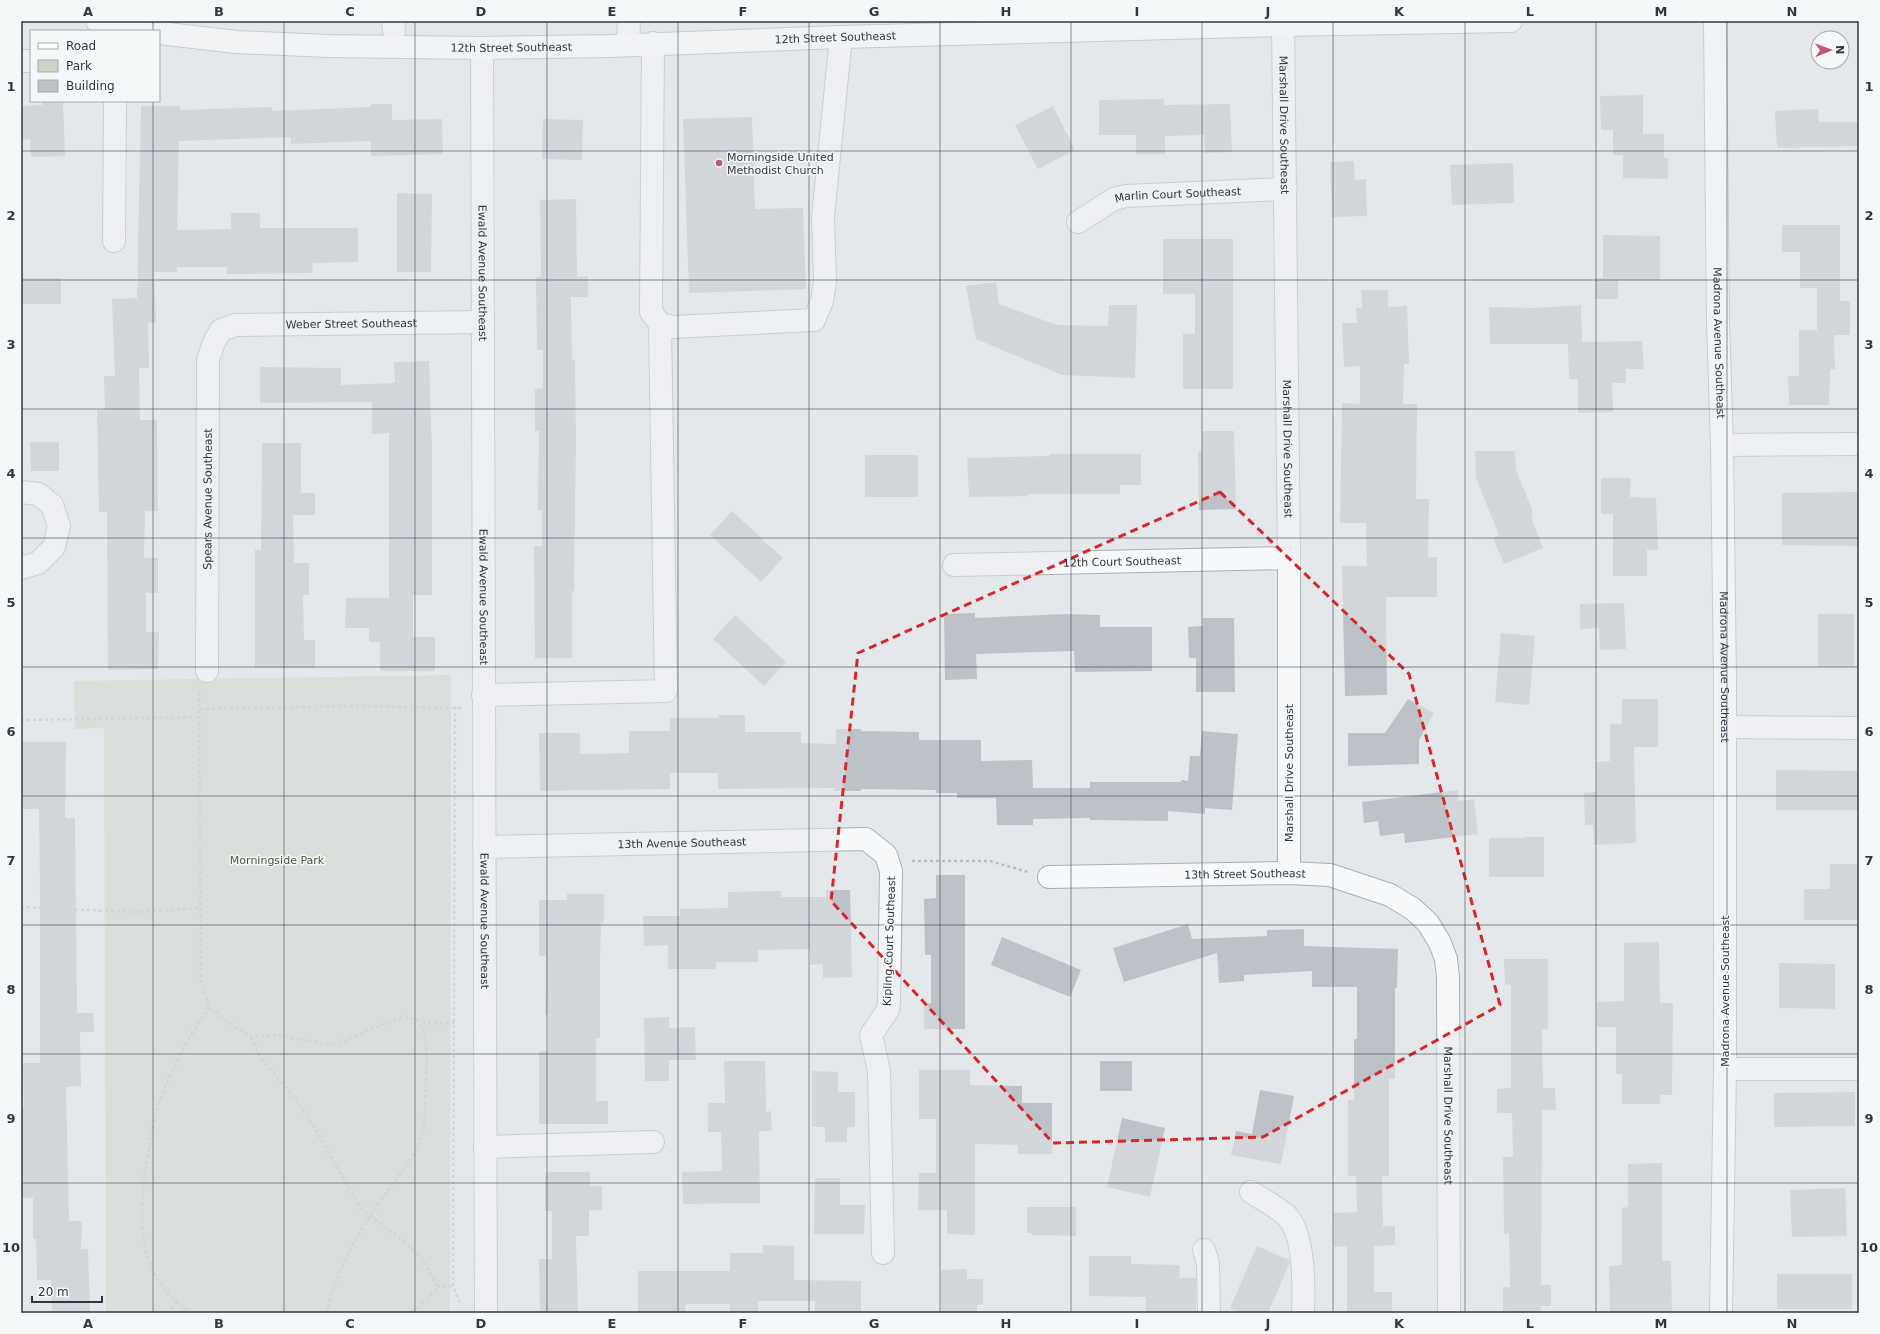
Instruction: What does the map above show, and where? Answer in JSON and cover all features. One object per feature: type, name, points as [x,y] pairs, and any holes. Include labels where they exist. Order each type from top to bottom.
[{"type":"main road","points":[[98,21],[139,30]]},
{"type":"main road","name":"12th Street Southeast","points":[[160,33],[236,42],[328,46],[482,48],[628,45],[841,37],[927,28],[1511,21]]},
{"type":"main road","name":"Madrona Avenue Southeast","points":[[1714,21],[1718,322],[1722,445],[1724,727],[1725,1069],[1721,1313]]},
{"type":"street","points":[[628,45],[629,21]]},
{"type":"street","name":"Marshall Drive Southeast","points":[[1283,23],[1289,558],[1289,873]]},
{"type":"street","points":[[660,324],[673,327],[814,320],[822,301],[825,282],[824,217],[841,37]]},
{"type":"street","points":[[484,702],[666,692],[660,324],[651,312],[652,44]]},
{"type":"street","name":"Ewald Avenue Southeast","points":[[482,48],[486,1313]]},
{"type":"street","points":[[114,241],[115,102]]},
{"type":"street","name":"Marlin Court Southeast","points":[[1078,222],[1114,199],[1126,196],[1286,189]]},
{"type":"street","name":"Weber Street Southeast","points":[[221,330],[236,325],[483,322]]},
{"type":"street","name":"Spears Avenue Southeast","points":[[207,671],[208,360],[214,342],[221,330]]},
{"type":"street","points":[[1722,445],[1859,444]]},
{"type":"street","points":[[21,492],[38,494],[52,505],[58,526],[54,548],[38,563],[21,568]]},
{"type":"street","name":"12th Court Southeast","points":[[954,565],[1289,558]]},
{"type":"street","points":[[1724,727],[1859,728]]},
{"type":"street","name":"13th Avenue Southeast","points":[[484,847],[866,839],[882,854]]},
{"type":"street","name":"Kipling Court Southeast","points":[[882,854],[891,871],[888,1010],[871,1035],[879,1071],[883,1253]]},
{"type":"street","name":"13th Street Southeast","points":[[1049,877],[1289,873],[1330,875],[1390,895],[1413,908],[1428,923]]},
{"type":"street","name":"Marshall Drive Southeast","points":[[1428,923],[1440,943],[1446,959],[1448,978],[1449,1313]]},
{"type":"street","points":[[1725,1069],[1859,1069]]},
{"type":"street","points":[[486,1147],[653,1142]]},
{"type":"street","points":[[1251,1192],[1287,1217],[1296,1234],[1302,1258],[1303,1313]]},
{"type":"street","points":[[1204,1250],[1208,1263],[1209,1313]]},
{"type":"path","points":[[207,671],[199,683],[200,908],[201,981],[209,1007],[233,1026],[251,1037],[276,1035],[326,1044],[337,1044],[398,1018],[406,1017],[420,1022],[454,1023]]},
{"type":"path","points":[[200,709],[353,706],[455,707],[484,702]]},
{"type":"path","points":[[455,707],[453,1286],[462,1308]]},
{"type":"path","points":[[21,720],[200,717]]},
{"type":"path","points":[[882,854],[990,861],[1049,877]]},
{"type":"path","points":[[21,907],[134,912],[200,908]]},
{"type":"path","points":[[194,1313],[176,1303],[167,1294],[155,1274],[143,1240],[142,1201],[145,1171],[161,1096],[185,1046],[209,1007]]},
{"type":"path","points":[[327,1313],[339,1272],[369,1217],[410,1158],[422,1134],[425,1114],[427,1063],[424,1031],[420,1022]]},
{"type":"path","points":[[251,1037],[258,1054],[296,1100],[313,1125],[355,1200],[369,1217],[392,1231],[424,1262],[437,1286]]},
{"type":"path","points":[[437,1286],[453,1286]]},
{"type":"path","points":[[413,1313],[435,1291],[437,1286]]},
{"type":"path","points":[[166,1313],[176,1303]]},
{"type":"highlighted area","points":[[1220,492],[1409,674],[1500,1005],[1263,1137],[1053,1143],[831,901],[858,653]]},
{"type":"green space","name":"Morningside Park","points":[[451,675],[450,1313],[106,1313],[104,728],[75,729],[74,681]]},
{"type":"building","points":[[1643,95],[1643,134],[1664,134],[1664,158],[1668,158],[1668,179],[1623,178],[1623,155],[1613,155],[1613,130],[1601,130],[1600,96]]},
{"type":"building","points":[[1164,99],[1164,105],[1230,104],[1232,152],[1205,153],[1204,135],[1165,136],[1165,154],[1136,154],[1136,135],[1099,135],[1099,100]]},
{"type":"building","points":[[42,102],[63,102],[65,156],[31,157],[30,139],[21,140],[21,106],[42,105]]},
{"type":"building","points":[[371,104],[392,104],[392,120],[442,119],[443,154],[371,156],[371,141],[291,144],[291,137],[179,141],[177,230],[231,229],[231,213],[260,213],[260,228],[358,228],[358,262],[313,263],[312,273],[227,274],[227,267],[177,267],[177,272],[154,272],[156,322],[148,323],[149,368],[139,368],[140,420],[157,420],[158,511],[145,511],[144,558],[158,558],[158,593],[146,593],[146,632],[159,632],[158,669],[108,670],[107,512],[99,512],[97,410],[105,410],[104,376],[115,376],[112,299],[137,298],[141,106],[180,106],[180,110],[272,107],[272,111],[371,107]]},
{"type":"building","points":[[1053,106],[1075,150],[1038,169],[1015,125]]},
{"type":"building","points":[[1818,109],[1819,122],[1859,122],[1859,146],[1777,148],[1775,111]]},
{"type":"building","name":"Morningside United Methodist Church","points":[[752,117],[755,209],[803,208],[806,289],[689,293],[683,119]]},
{"type":"building","points":[[543,119],[583,120],[582,160],[542,159]]},
{"type":"building","points":[[1354,161],[1355,180],[1366,179],[1367,216],[1332,217],[1330,162]]},
{"type":"building","points":[[1513,163],[1514,203],[1452,205],[1450,165]]},
{"type":"building","points":[[397,193],[432,194],[431,272],[397,272]]},
{"type":"building","points":[[576,199],[577,277],[588,276],[588,297],[571,297],[572,360],[575,360],[576,440],[574,591],[572,591],[572,658],[535,658],[534,546],[542,546],[542,510],[538,510],[539,431],[535,431],[535,389],[543,388],[543,350],[537,350],[536,277],[541,277],[540,200]]},
{"type":"building","points":[[1782,225],[1840,225],[1840,301],[1850,301],[1850,335],[1834,335],[1835,369],[1830,369],[1829,405],[1789,405],[1788,376],[1799,376],[1799,330],[1817,330],[1817,288],[1800,288],[1800,252],[1782,252]]},
{"type":"building","points":[[1603,235],[1660,236],[1660,280],[1618,280],[1618,299],[1595,299],[1595,278],[1603,278]]},
{"type":"building","points":[[1163,239],[1233,239],[1233,389],[1183,389],[1183,334],[1195,334],[1195,294],[1163,294]]},
{"type":"building","points":[[21,278],[61,278],[61,304],[21,304]]},
{"type":"building","points":[[996,282],[999,304],[1057,325],[1108,326],[1109,305],[1137,305],[1135,378],[1062,375],[976,339],[966,286]]},
{"type":"building","points":[[1361,290],[1388,290],[1388,307],[1407,306],[1409,364],[1404,364],[1403,404],[1417,404],[1416,499],[1429,499],[1428,557],[1437,557],[1437,597],[1386,597],[1387,695],[1345,696],[1342,566],[1367,566],[1366,523],[1340,523],[1342,403],[1360,404],[1360,366],[1344,367],[1342,323],[1357,323],[1356,308],[1362,308]]},
{"type":"building","points":[[1581,305],[1582,342],[1642,341],[1644,369],[1626,369],[1626,383],[1612,383],[1613,412],[1578,413],[1578,379],[1569,379],[1568,344],[1490,344],[1489,307],[1533,308]]},
{"type":"building","points":[[429,361],[432,449],[432,595],[413,595],[413,637],[435,637],[435,671],[380,671],[380,642],[369,642],[369,628],[345,628],[346,598],[389,598],[389,433],[372,434],[372,402],[260,403],[260,367],[341,368],[341,385],[395,383],[394,362]]},
{"type":"building","points":[[1202,431],[1234,431],[1236,509],[1199,510],[1198,452],[1202,451]]},
{"type":"building","points":[[30,442],[59,442],[59,471],[31,471]]},
{"type":"building","points":[[262,443],[301,443],[301,493],[315,493],[315,515],[293,515],[294,563],[309,563],[309,595],[303,595],[304,640],[315,640],[315,668],[255,668],[255,550],[261,550]]},
{"type":"building","points":[[1475,451],[1515,451],[1516,470],[1532,509],[1532,520],[1543,548],[1504,564],[1493,538],[1499,535],[1476,478]]},
{"type":"building","points":[[1049,454],[1141,454],[1141,485],[1120,485],[1120,494],[1028,494],[1028,496],[969,497],[967,458],[1049,456]]},
{"type":"building","points":[[865,455],[918,455],[918,497],[865,497]]},
{"type":"building","points":[[1601,478],[1631,478],[1630,497],[1656,498],[1658,550],[1647,550],[1647,576],[1613,576],[1613,514],[1601,514]]},
{"type":"building","points":[[1859,492],[1859,546],[1782,545],[1782,493]]},
{"type":"building","points":[[732,511],[783,558],[761,582],[710,535]]},
{"type":"building","points":[[1624,603],[1626,649],[1600,650],[1599,628],[1580,629],[1580,604]]},
{"type":"building","points":[[975,613],[975,618],[1066,614],[1100,615],[1100,627],[1152,627],[1152,671],[1075,672],[1074,651],[976,654],[977,679],[945,680],[944,614]]},
{"type":"building","points":[[1818,614],[1854,614],[1854,667],[1818,667]]},
{"type":"building","points":[[735,615],[786,662],[764,686],[713,639]]},
{"type":"building","points":[[1203,618],[1234,618],[1235,692],[1196,692],[1196,658],[1189,658],[1188,627],[1203,626]]},
{"type":"building","points":[[1501,633],[1535,636],[1529,705],[1495,702]]},
{"type":"building","points":[[1408,699],[1434,713],[1419,740],[1419,764],[1348,766],[1348,733],[1385,733]]},
{"type":"building","points":[[1622,699],[1658,699],[1658,747],[1634,747],[1636,843],[1594,845],[1593,825],[1585,825],[1584,793],[1596,792],[1596,762],[1610,761],[1610,724],[1622,724]]},
{"type":"building","points":[[718,715],[745,715],[745,732],[801,732],[801,743],[836,744],[836,729],[919,732],[919,740],[981,740],[981,761],[1032,760],[1033,788],[1090,788],[1090,782],[1188,781],[1190,756],[1200,756],[1202,731],[1238,734],[1232,810],[1205,808],[1205,814],[1168,811],[1168,821],[1090,820],[1090,818],[1033,819],[1033,825],[997,825],[996,798],[957,798],[957,793],[936,793],[936,790],[861,789],[861,791],[834,791],[834,788],[718,789],[718,773],[670,773],[670,789],[540,791],[539,733],[580,733],[580,754],[629,753],[629,731],[670,731],[670,718],[718,718]]},
{"type":"building","points":[[21,742],[66,742],[65,818],[75,818],[77,1013],[93,1013],[94,1032],[80,1032],[81,1086],[66,1087],[69,1221],[82,1221],[81,1249],[88,1249],[90,1313],[52,1313],[51,1280],[37,1280],[36,1239],[33,1239],[33,1198],[22,1198],[21,1107],[24,1107],[23,1063],[40,1063],[40,895],[39,809],[23,809],[23,796],[21,796]]},
{"type":"building","points":[[1776,770],[1859,771],[1859,810],[1776,810]]},
{"type":"building","points":[[1458,790],[1459,801],[1474,799],[1478,834],[1405,843],[1404,833],[1380,836],[1378,821],[1364,823],[1362,802]]},
{"type":"building","points":[[1544,837],[1544,877],[1489,877],[1489,838]]},
{"type":"building","points":[[1830,864],[1859,864],[1859,920],[1804,920],[1804,889],[1830,889]]},
{"type":"building","points":[[936,875],[965,875],[965,1029],[924,1029],[924,1004],[931,1003],[931,955],[925,955],[924,899],[936,898]]},
{"type":"building","points":[[826,890],[850,890],[852,977],[823,978],[823,964],[810,965],[810,949],[758,950],[758,962],[716,962],[716,969],[668,969],[668,945],[644,946],[643,916],[680,916],[680,909],[728,908],[728,892],[781,891],[781,897],[826,897]]},
{"type":"building","points":[[567,894],[604,894],[604,922],[601,922],[600,957],[600,1038],[596,1038],[596,1101],[608,1101],[608,1124],[539,1124],[539,1051],[548,1051],[548,1015],[545,1015],[546,956],[539,956],[539,900],[567,900]]},
{"type":"building","points":[[1188,924],[1192,939],[1267,936],[1267,930],[1304,929],[1304,946],[1398,949],[1397,988],[1395,988],[1395,1079],[1389,1079],[1389,1176],[1382,1176],[1383,1226],[1395,1226],[1395,1245],[1374,1246],[1374,1292],[1392,1292],[1392,1313],[1347,1313],[1347,1246],[1334,1247],[1333,1213],[1357,1212],[1356,1176],[1348,1176],[1348,1100],[1354,1100],[1354,1039],[1357,1039],[1357,987],[1312,987],[1312,971],[1244,975],[1244,981],[1219,983],[1217,953],[1124,982],[1113,948]]},
{"type":"building","points":[[1002,937],[1081,970],[1070,997],[991,965]]},
{"type":"building","points":[[1659,942],[1660,1003],[1673,1003],[1672,1095],[1660,1095],[1660,1104],[1622,1104],[1622,1074],[1616,1074],[1616,1027],[1597,1027],[1597,1002],[1624,1001],[1624,943]]},
{"type":"building","points":[[1504,959],[1548,959],[1548,1029],[1542,1029],[1543,1088],[1555,1088],[1556,1110],[1542,1110],[1541,1285],[1551,1285],[1551,1306],[1541,1306],[1541,1313],[1510,1313],[1510,1311],[1503,1311],[1503,1287],[1510,1287],[1509,1233],[1504,1234],[1503,1157],[1513,1157],[1512,1113],[1497,1113],[1497,1089],[1511,1088],[1511,984],[1505,985]]},
{"type":"building","points":[[1779,963],[1835,964],[1835,1009],[1779,1008]]},
{"type":"building","points":[[669,1017],[669,1028],[695,1027],[696,1060],[669,1060],[669,1081],[645,1081],[644,1018]]},
{"type":"building","points":[[724,1061],[765,1061],[766,1112],[771,1111],[772,1131],[759,1131],[760,1203],[683,1204],[682,1172],[722,1171],[721,1132],[708,1132],[708,1103],[725,1103]]},
{"type":"building","points":[[1100,1061],[1132,1061],[1132,1091],[1100,1091]]},
{"type":"building","points":[[919,1070],[970,1070],[970,1085],[1022,1086],[1022,1103],[1052,1103],[1052,1154],[1018,1154],[1018,1145],[975,1144],[975,1235],[947,1234],[947,1210],[918,1210],[919,1173],[936,1173],[936,1119],[919,1119]]},
{"type":"building","points":[[812,1071],[838,1072],[838,1092],[855,1092],[855,1127],[847,1127],[847,1142],[825,1142],[825,1127],[812,1127]]},
{"type":"building","points":[[1260,1090],[1294,1096],[1281,1164],[1231,1155],[1236,1131],[1252,1134]]},
{"type":"building","points":[[1855,1092],[1855,1126],[1774,1127],[1774,1093]]},
{"type":"building","points":[[1122,1118],[1165,1128],[1150,1197],[1107,1187]]},
{"type":"building","points":[[1662,1163],[1662,1261],[1671,1261],[1672,1312],[1610,1313],[1609,1266],[1622,1265],[1622,1208],[1628,1207],[1628,1164]]},
{"type":"building","points":[[545,1172],[590,1172],[590,1186],[602,1186],[602,1210],[589,1210],[589,1236],[576,1236],[578,1313],[540,1313],[539,1259],[552,1259],[552,1211],[545,1211]]},
{"type":"building","points":[[815,1178],[840,1178],[840,1205],[865,1205],[864,1234],[814,1234]]},
{"type":"building","points":[[1845,1188],[1847,1236],[1792,1237],[1790,1190]]},
{"type":"building","points":[[1027,1207],[1076,1207],[1076,1236],[1032,1235],[1032,1233],[1027,1233]]},
{"type":"building","points":[[763,1245],[794,1246],[794,1280],[861,1281],[861,1313],[815,1313],[815,1301],[758,1301],[758,1313],[730,1313],[730,1304],[686,1304],[685,1313],[638,1313],[638,1271],[730,1271],[730,1253],[763,1253]]},
{"type":"building","points":[[1257,1246],[1289,1260],[1290,1262],[1268,1313],[1242,1313],[1230,1308]]},
{"type":"building","points":[[1089,1256],[1131,1256],[1131,1264],[1180,1265],[1179,1278],[1196,1278],[1196,1313],[1146,1313],[1146,1297],[1089,1296]]},
{"type":"building","points":[[967,1269],[967,1279],[983,1279],[983,1304],[977,1305],[977,1313],[941,1313],[941,1270]]},
{"type":"building","points":[[1777,1274],[1852,1274],[1852,1309],[1777,1309]]},
{"type":"place","name":"Morningside United Methodist Church","points":[[719,163]]}]
